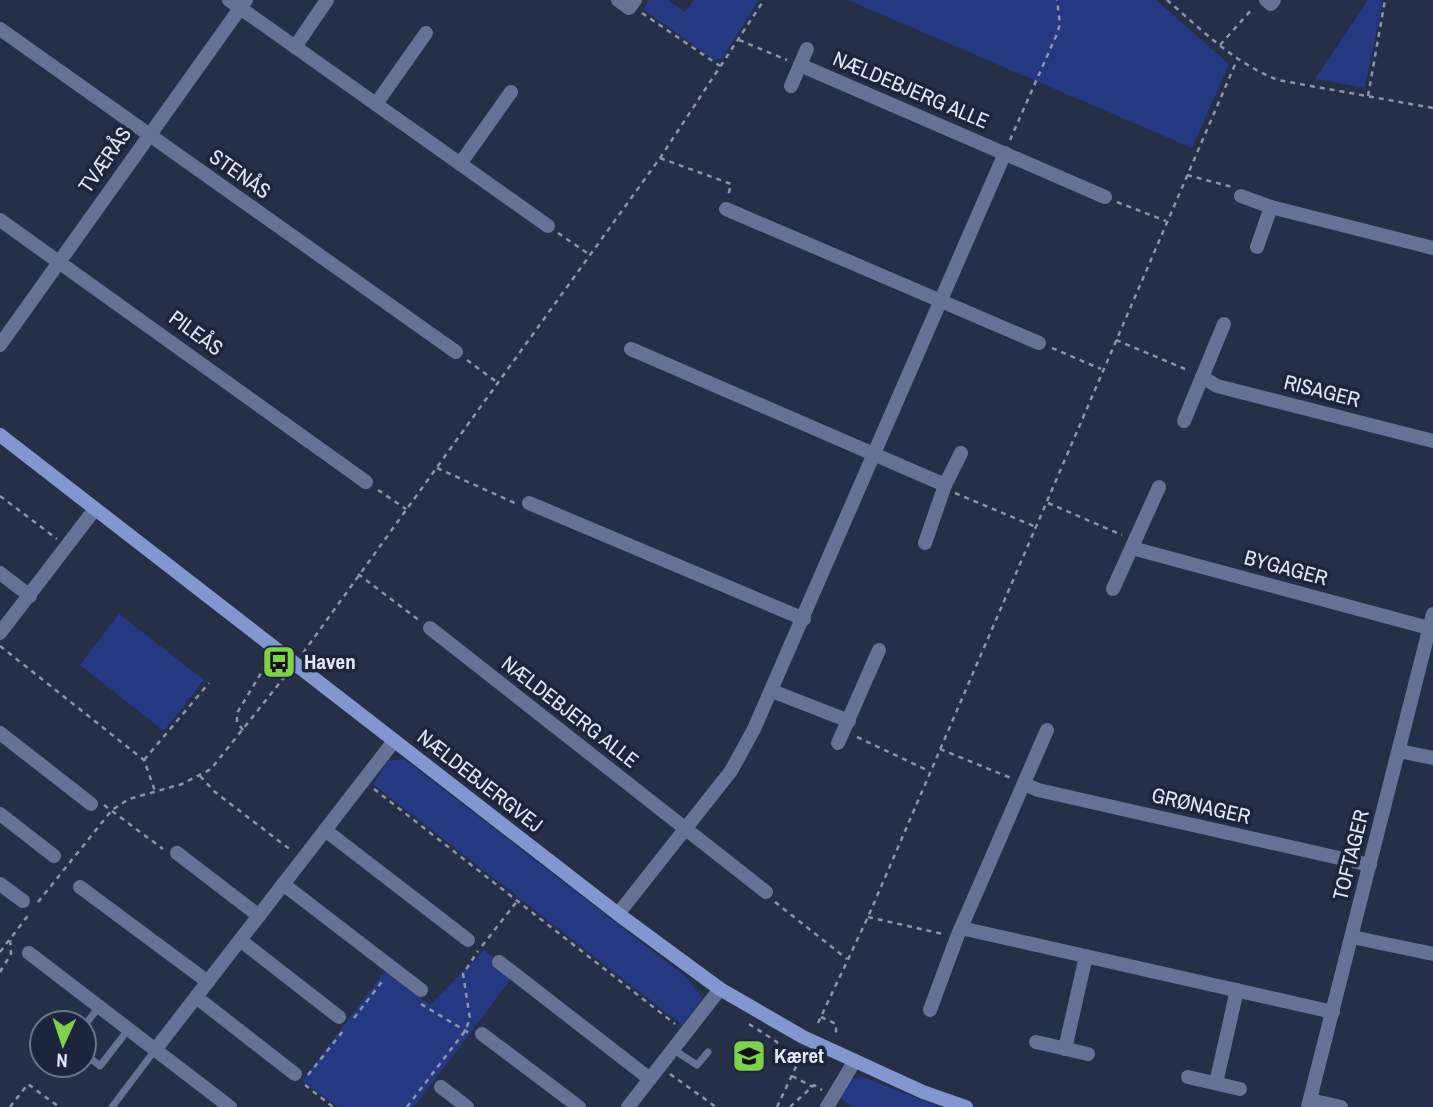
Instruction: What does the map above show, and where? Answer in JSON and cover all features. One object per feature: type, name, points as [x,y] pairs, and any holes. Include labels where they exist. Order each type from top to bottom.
[{"type":"street","points":[[295,47],[327,0]]},
{"type":"street","points":[[1266,0],[1271,4],[1274,0]]},
{"type":"street","points":[[238,3],[295,47],[548,226]]},
{"type":"street","name":"TVÆRÅS","points":[[0,345],[238,3]]},
{"type":"street","name":"STENÅS","points":[[0,29],[456,352]]},
{"type":"street","points":[[376,104],[426,33]]},
{"type":"street","name":"NÆLDEBJERG ALLE","points":[[791,86],[807,49]]},
{"type":"street","name":"NÆLDEBJERG ALLE","points":[[800,65],[1105,197]]},
{"type":"street","points":[[460,164],[511,92]]},
{"type":"street","name":"NÆLDEBJERG ALLE","points":[[618,914],[731,771],[772,691],[937,302],[1005,153]]},
{"type":"street","points":[[1241,196],[1271,207],[1433,248]]},
{"type":"street","points":[[1257,247],[1271,207]]},
{"type":"street","points":[[726,209],[937,302],[1039,343]]},
{"type":"street","name":"PILEÅS","points":[[0,220],[366,482]]},
{"type":"street","points":[[1184,421],[1224,324]]},
{"type":"street","points":[[631,349],[945,485]]},
{"type":"street","name":"RISAGER","points":[[1202,377],[1217,386],[1433,441]]},
{"type":"street","name":"NÆLDEBJERGVEJ","points":[[0,435],[618,914],[720,989],[839,1055],[966,1107]]},
{"type":"street","points":[[925,543],[945,485],[961,453]]},
{"type":"street","points":[[1113,589],[1159,487]]},
{"type":"street","points":[[529,503],[804,619]]},
{"type":"street","points":[[0,633],[95,509]]},
{"type":"street","name":"BYGAGER","points":[[1133,544],[1431,621]]},
{"type":"street","points":[[0,573],[30,596]]},
{"type":"street","name":"TOFTAGER","points":[[1309,1103],[1431,621]]},
{"type":"street","name":"NÆLDEBJERG ALLE","points":[[430,628],[766,892]]},
{"type":"street","points":[[772,691],[844,732],[879,650]]},
{"type":"street","points":[[930,1010],[959,932],[1047,730]]},
{"type":"street","points":[[0,733],[91,804]]},
{"type":"street","points":[[155,1050],[394,741]]},
{"type":"street","points":[[1399,751],[1433,758]]},
{"type":"street","name":"GRØNAGER","points":[[1024,783],[1038,790],[1370,865]]},
{"type":"street","points":[[0,814],[54,856]]},
{"type":"street","points":[[326,830],[468,940]]},
{"type":"street","points":[[177,853],[259,916]]},
{"type":"street","points":[[0,884],[23,901]]},
{"type":"street","points":[[283,884],[418,995]]},
{"type":"street","points":[[80,887],[208,982]]},
{"type":"street","points":[[959,932],[1086,956],[1333,1012]]},
{"type":"street","points":[[1352,937],[1433,954]]},
{"type":"street","points":[[240,940],[339,1017]]},
{"type":"street","points":[[29,953],[230,1107]]},
{"type":"street","points":[[1065,1049],[1086,956]]},
{"type":"street","points":[[499,962],[650,1079]]},
{"type":"street","points":[[628,1107],[720,989]]},
{"type":"street","points":[[1216,1083],[1237,990]]},
{"type":"street","points":[[195,998],[295,1074]]},
{"type":"street","points":[[482,1034],[579,1107]]},
{"type":"street","points":[[1036,1042],[1088,1054]]},
{"type":"street","points":[[831,1103],[854,1062]]},
{"type":"street","points":[[1188,1077],[1240,1089]]},
{"type":"street","points":[[441,1087],[467,1107]]},
{"type":"street","points":[[1309,1103],[1341,1107]]},
{"type":"lane","points":[[98,1064],[100,1066],[128,1030]]},
{"type":"lane","points":[[673,1049],[697,1065],[708,1052]]},
{"type":"lane","points":[[112,1107],[155,1050]]},
{"type":"path","points":[[325,623],[660,158],[764,0]]},
{"type":"path","points":[[1005,153],[1056,36],[1060,24],[1057,0]]},
{"type":"path","points":[[1167,0],[1237,60],[1278,80],[1433,108]]},
{"type":"path","points":[[1220,45],[1260,0]]},
{"type":"path","points":[[1368,96],[1385,0]]},
{"type":"path","points":[[627,3],[721,66]]},
{"type":"path","points":[[739,40],[800,65]]},
{"type":"path","points":[[818,1023],[868,917],[1237,60]]},
{"type":"path","points":[[660,158],[731,184],[726,209]]},
{"type":"path","points":[[1186,175],[1238,189],[1241,196]]},
{"type":"path","points":[[1105,197],[1166,221]]},
{"type":"path","points":[[548,226],[590,255]]},
{"type":"path","points":[[1116,340],[1202,377]]},
{"type":"path","points":[[1039,343],[1102,370]]},
{"type":"path","points":[[456,352],[498,383]]},
{"type":"path","points":[[437,468],[521,506],[529,503]]},
{"type":"path","points":[[366,482],[406,509]]},
{"type":"path","points":[[945,485],[954,493],[1036,527]]},
{"type":"path","points":[[0,496],[67,548]]},
{"type":"path","points":[[1046,503],[1133,544]]},
{"type":"path","points":[[358,574],[430,628]]},
{"type":"path","points":[[0,646],[145,760],[155,791]]},
{"type":"path","points":[[243,730],[237,722],[237,713],[276,649]]},
{"type":"path","points":[[145,760],[209,683]]},
{"type":"path","points":[[0,953],[112,810],[129,799],[200,776],[211,769],[263,705]]},
{"type":"path","points":[[844,732],[929,771]]},
{"type":"path","points":[[939,748],[1024,783]]},
{"type":"path","points":[[200,776],[215,792],[303,859]]},
{"type":"path","points":[[363,781],[686,1032]]},
{"type":"path","points":[[91,804],[100,802],[165,851],[177,853]]},
{"type":"path","points":[[766,892],[778,906],[848,959]]},
{"type":"path","points":[[407,1107],[465,1031],[470,1019],[463,974],[518,900]]},
{"type":"path","points":[[868,917],[959,932]]},
{"type":"path","points":[[0,971],[11,954],[10,937]]},
{"type":"path","points":[[332,1107],[302,1083],[385,978]]},
{"type":"path","points":[[418,995],[465,1031],[475,1037],[482,1034]]},
{"type":"path","points":[[821,1017],[836,1024],[836,1038],[843,1044],[839,1055]]},
{"type":"path","points":[[745,1021],[777,1042],[776,1048],[781,1053],[799,1061]]},
{"type":"path","points":[[777,1107],[801,1056]]},
{"type":"path","points":[[660,1066],[716,1107]]},
{"type":"path","points":[[792,1076],[813,1087],[831,1103]]},
{"type":"path","points":[[10,1107],[28,1084],[59,1107]]},
{"type":"path","points":[[790,1107],[813,1087]]},
{"type":"shaded area","points":[[649,0],[668,0],[685,12],[694,0],[759,0],[722,59],[714,60],[643,9]]},
{"type":"shaded area","points":[[848,0],[1156,0],[1229,64],[1192,148]]},
{"type":"shaded area","points":[[1368,0],[1383,0],[1365,88],[1315,79]]},
{"type":"shaded area","points":[[119,614],[204,680],[164,731],[80,665]]},
{"type":"shaded area","points":[[404,759],[685,976],[703,998],[682,1025],[373,784],[388,761]]},
{"type":"shaded area","points":[[484,950],[514,975],[414,1107],[338,1107],[302,1081],[385,971],[430,1005]]},
{"type":"shaded area","points":[[863,1077],[940,1107],[852,1107],[840,1098],[851,1079]]},
{"type":"place","name":"Haven","points":[[279,662]]},
{"type":"place","name":"Kæret","points":[[749,1056]]}]
